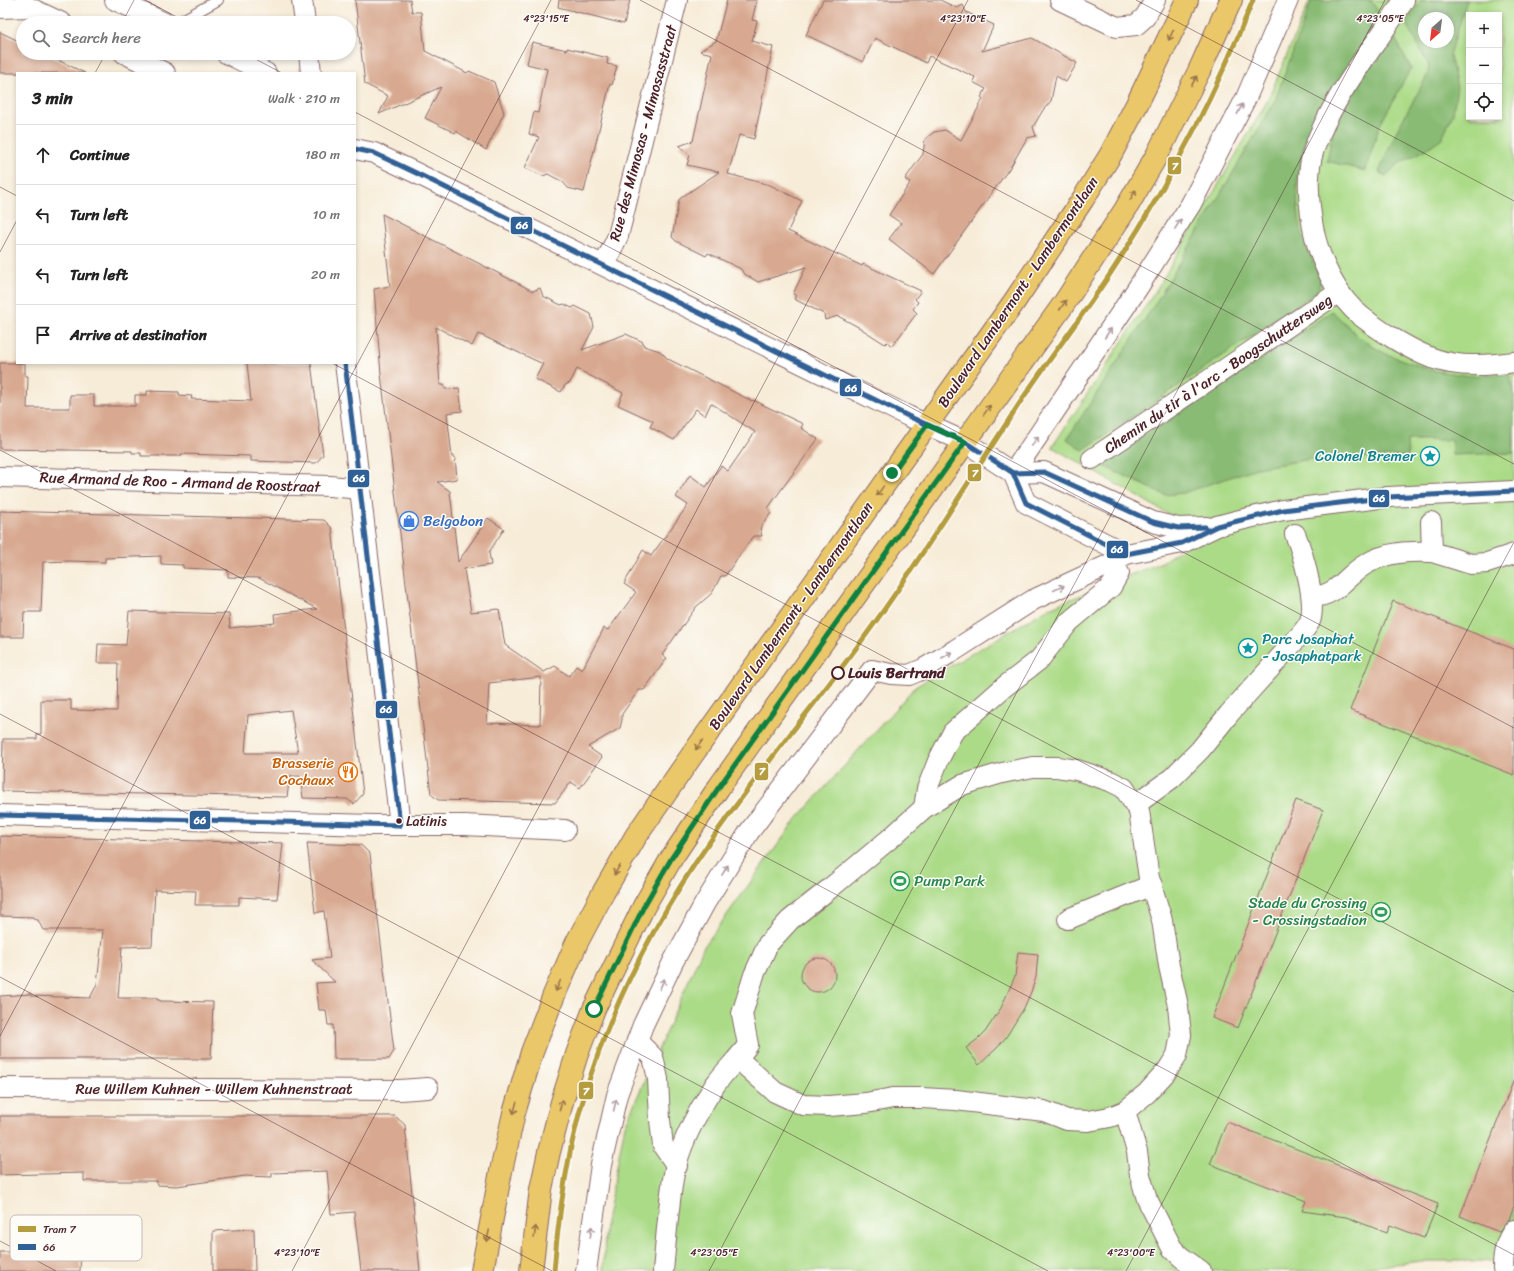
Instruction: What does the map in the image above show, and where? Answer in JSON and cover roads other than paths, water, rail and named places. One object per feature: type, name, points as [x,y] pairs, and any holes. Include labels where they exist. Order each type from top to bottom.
[{"type":"main road","name":"Boulevard Lambermont - Lambermontlaan","points":[[482,1271],[514,1113],[532,1052],[554,995],[577,942],[603,893],[636,836],[927,425],[1083,200],[1111,154],[1137,104],[1187,0]]},
{"type":"main road","points":[[531,1271],[541,1189],[562,1102],[577,1054],[594,1009],[644,906],[671,859],[719,787],[1063,305],[1125,210],[1157,155],[1199,71],[1231,0]]},
{"type":"street","points":[[115,0],[150,16]]},
{"type":"street","points":[[302,0],[304,16]]},
{"type":"street","name":"Rue des Mimosas - Mimosasstraat","points":[[604,265],[618,236],[677,0]]},
{"type":"street","points":[[1060,0],[1117,27],[1136,25],[1145,17],[1155,0]]},
{"type":"street","points":[[1014,473],[1133,295],[1191,204],[1246,98],[1288,0]]},
{"type":"street","points":[[1339,292],[1324,263],[1313,233],[1309,195],[1314,150],[1332,106],[1404,0]]},
{"type":"street","points":[[0,8],[29,3],[50,16]]},
{"type":"street","points":[[138,60],[163,72]]},
{"type":"street","points":[[240,60],[264,72]]},
{"type":"street","points":[[310,60],[311,72]]},
{"type":"street","points":[[356,149],[374,153],[927,425],[965,442],[1014,473],[1044,472],[1153,522],[1178,528],[1217,526],[1283,510],[1338,503],[1388,498],[1514,491]]},
{"type":"street","name":"Chemin du tir à l'arc - Boogschuttersweg","points":[[1092,459],[1339,292],[1354,309],[1375,327],[1414,351],[1449,363],[1490,365],[1514,362]]},
{"type":"street","points":[[345,364],[400,825]]},
{"type":"street","points":[[1014,473],[1026,503],[1126,554]]},
{"type":"street","name":"Rue Armand de Roo - Armand de Roostraat","points":[[0,477],[322,486],[360,489]]},
{"type":"street","points":[[1432,522],[1432,552]]},
{"type":"street","points":[[586,1271],[601,1165],[617,1095],[643,1025],[672,962],[713,890],[749,832],[872,670],[891,674],[909,674],[923,669],[1033,600],[1108,565],[1126,554],[1182,543],[1217,526]]},
{"type":"street","points":[[1135,805],[1172,778],[1200,750],[1229,714],[1310,622],[1313,606],[1312,597],[1300,545],[1295,534]]},
{"type":"street","points":[[1312,597],[1322,596],[1333,592],[1349,576],[1366,564],[1386,555],[1409,551],[1432,552],[1471,564],[1487,564],[1514,554]]},
{"type":"street","points":[[924,808],[927,789],[938,760],[953,732],[1004,687],[1039,660],[1068,622],[1111,587],[1119,573]]},
{"type":"street","points":[[663,1271],[673,1178],[682,1149],[700,1109],[716,1084],[748,1045],[742,1014],[754,975],[768,944],[790,920],[852,871],[924,808],[962,785],[1002,773],[1033,767],[1057,767],[1077,770],[1110,781],[1124,788],[1138,811],[1149,878],[1162,920],[1169,966],[1178,1006],[1181,1035],[1177,1055],[1168,1071],[1147,1093],[1125,1111],[1110,1117],[1088,1121],[1067,1120],[1044,1111],[941,1095],[893,1098],[866,1103],[829,1106],[803,1105],[775,1092],[738,1059]]},
{"type":"street","points":[[0,815],[400,825],[464,825],[565,830]]},
{"type":"street","points":[[1068,919],[1152,885]]},
{"type":"street","points":[[637,1041],[654,1057],[658,1079],[663,1146],[676,1166]]},
{"type":"street","name":"Rue Willem Kuhnen - Willem Kuhnenstraat","points":[[0,1088],[400,1090],[428,1088]]},
{"type":"street","points":[[1125,1111],[1137,1152],[1140,1175],[1154,1212],[1172,1248],[1181,1257],[1200,1271]]},
{"type":"street","points":[[1503,1268],[1506,1245],[1514,1230]]},
{"type":"lane","points":[[189,16],[218,0]]},
{"type":"tram line","name":"7","points":[[554,1271],[565,1178],[581,1106],[609,1026],[645,949],[666,911],[711,840],[891,600],[1021,401],[1134,237],[1190,137],[1224,69],[1253,0]]},
{"type":"place","name":"Colonel Bremer","points":[[1430,456]]},
{"type":"place","name":"Belgobon","points":[[409,521]]},
{"type":"place","name":"Parc Josaphat - Josaphatpark","points":[[1248,648]]},
{"type":"place","name":"Louis Bertrand","points":[[838,673]]},
{"type":"place","name":"Brasserie Cochaux","points":[[348,772]]},
{"type":"place","name":"Latinis","points":[[399,821]]},
{"type":"place","name":"Pump Park","points":[[900,881]]},
{"type":"place","name":"Stade du Crossing - Crossingstadion","points":[[1381,912]]}]
